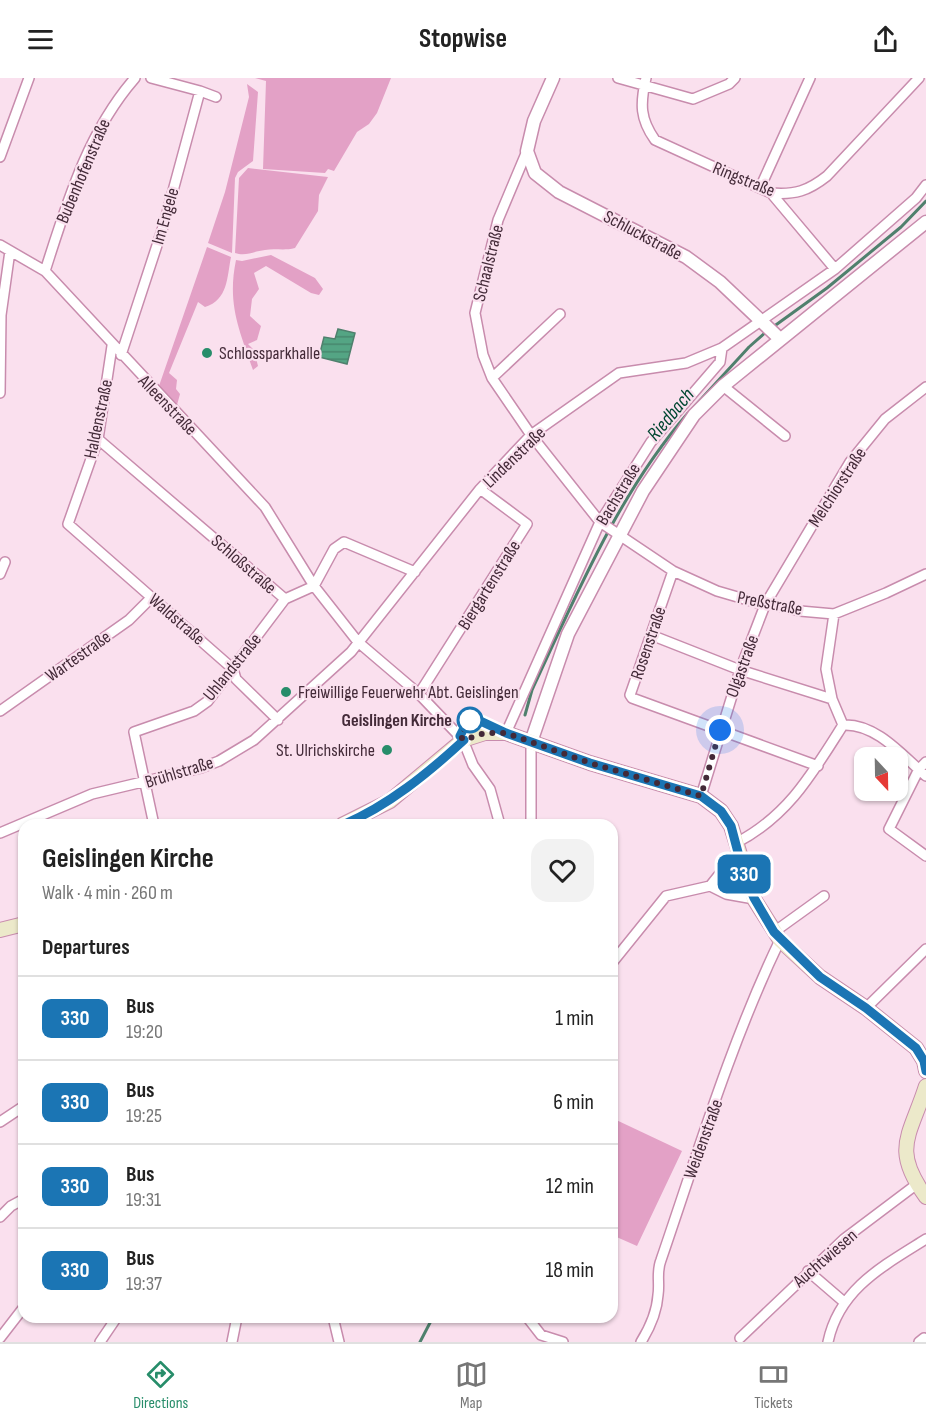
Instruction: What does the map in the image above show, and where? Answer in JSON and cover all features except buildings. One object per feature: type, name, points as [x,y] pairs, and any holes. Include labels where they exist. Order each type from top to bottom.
[{"type":"main road","points":[[354,819],[390,801],[464,740],[485,733],[506,733],[590,763],[701,796],[721,811],[731,826],[754,898],[777,936],[820,977],[866,1008],[916,1048],[925,1064]]},
{"type":"main road","points":[[0,930],[18,926]]},
{"type":"main road","points":[[926,1086],[907,1138],[905,1152],[907,1167],[926,1197]]},
{"type":"street","points":[[0,157],[29,78]]},
{"type":"street","name":"Bubenhofenstraße","points":[[45,271],[69,197],[96,131],[115,101],[135,78]]},
{"type":"street","points":[[152,78],[216,97]]},
{"type":"street","points":[[527,151],[534,121],[553,78]]},
{"type":"street","points":[[618,78],[645,82],[693,99],[729,84],[735,78]]},
{"type":"street","points":[[760,188],[810,78]]},
{"type":"street","name":"Ringstraße","points":[[645,82],[642,107],[644,125],[655,141],[771,193],[792,195],[810,189],[827,176],[919,78]]},
{"type":"street","name":"Im Engele","points":[[121,355],[164,224],[200,91]]},
{"type":"street","name":"Schluckstraße","points":[[527,151],[535,173],[559,192],[686,257],[720,282],[770,330]]},
{"type":"street","name":"Schaalstraße","points":[[527,151],[498,220],[475,313],[483,355],[492,378],[531,435],[610,527]]},
{"type":"street","name":"Bachstraße","points":[[531,742],[568,634],[610,527],[643,492],[659,448],[723,386],[770,330],[916,198],[926,185]]},
{"type":"street","points":[[771,193],[835,269]]},
{"type":"street","name":"Bachstraße","points":[[506,733],[610,527],[659,448],[720,362],[722,348],[770,330],[926,222]]},
{"type":"street","name":"Alleenstraße","points":[[0,245],[45,271],[112,346],[265,507],[314,586]]},
{"type":"street","points":[[0,393],[1,315],[10,251]]},
{"type":"street","points":[[492,378],[560,314]]},
{"type":"street","name":"Haldenstraße","points":[[68,524],[98,439],[112,346]]},
{"type":"street","name":"Lindenstraße","points":[[358,642],[480,489],[531,435],[619,374],[686,363],[722,348]]},
{"type":"street","points":[[723,386],[785,436]]},
{"type":"street","name":"Melchiorstraße","points":[[766,604],[850,462],[885,419],[926,387]]},
{"type":"street","name":"Schloßstraße","points":[[98,439],[285,599],[314,586]]},
{"type":"street","name":"Biergartenstraße","points":[[419,694],[527,524],[480,489]]},
{"type":"street","name":"Waldstraße","points":[[68,524],[233,669],[236,679],[278,720]]},
{"type":"street","name":"Preßstraße","points":[[610,527],[673,571],[717,591],[800,611],[834,614],[926,574]]},
{"type":"street","points":[[415,572],[344,542],[334,549],[314,586],[358,642],[419,694],[464,740],[473,765],[490,789],[499,819]]},
{"type":"street","points":[[0,574],[6,562]]},
{"type":"street","name":"Rosenstraße","points":[[673,571],[630,695],[632,698],[818,765]]},
{"type":"street","name":"Wartestraße","points":[[0,711],[129,620],[152,597]]},
{"type":"street","name":"Uhlandstraße","points":[[145,783],[134,732],[195,711],[208,700],[285,599]]},
{"type":"street","name":"Olgastraße","points":[[701,796],[740,670],[766,604]]},
{"type":"street","points":[[834,614],[826,669],[832,699],[843,725]]},
{"type":"street","points":[[651,635],[740,670],[832,699]]},
{"type":"street","name":"Brühlstraße","points":[[33,819],[92,794],[145,783],[219,761],[254,740],[278,720],[351,652],[358,642]]},
{"type":"street","points":[[710,886],[737,847],[762,830],[798,793],[843,725]]},
{"type":"street","points":[[843,725],[856,725],[869,729],[924,769],[889,829],[926,856]]},
{"type":"street","points":[[531,742],[531,819]]},
{"type":"street","points":[[145,783],[153,819]]},
{"type":"street","name":"Brühlstraße","points":[[0,833],[18,825]]},
{"type":"street","points":[[618,956],[666,896],[710,886],[726,894],[754,898]]},
{"type":"street","points":[[777,936],[824,897]]},
{"type":"street","name":"Weidenstraße","points":[[641,1342],[648,1331],[658,1296],[657,1269],[777,936]]},
{"type":"street","points":[[866,1008],[926,949]]},
{"type":"street","points":[[0,1122],[18,1110]]},
{"type":"street","name":"Auchtwiesen","points":[[740,1338],[844,1239],[917,1184]]},
{"type":"street","points":[[0,1217],[11,1206],[18,1203]]},
{"type":"street","points":[[828,1342],[844,1302],[859,1285],[926,1239]]},
{"type":"street","points":[[808,1271],[844,1302]]},
{"type":"street","points":[[0,1338],[18,1314]]},
{"type":"street","points":[[100,1342],[113,1323]]},
{"type":"street","points":[[232,1342],[236,1323]]},
{"type":"street","points":[[334,1323],[339,1342]]},
{"type":"street","points":[[531,1323],[541,1335],[563,1342]]},
{"type":"shaded area","points":[[255,78],[391,78],[377,113],[369,124],[357,132],[334,171],[328,169],[325,173],[263,169],[266,81]]},
{"type":"shaded area","points":[[247,84],[258,92],[253,161],[238,172],[235,178],[232,253],[208,243],[225,192],[249,97]]},
{"type":"shaded area","points":[[248,168],[328,177],[319,195],[318,211],[295,248],[269,249],[246,254],[235,253],[239,178]]},
{"type":"shaded area","points":[[207,247],[231,257],[227,280],[222,293],[213,304],[205,307],[198,302],[169,373],[177,380],[176,389],[180,394],[177,405],[159,386]]},
{"type":"shaded area","points":[[271,255],[315,278],[323,289],[319,295],[311,293],[266,266],[254,273],[259,289],[252,299],[250,316],[261,326],[257,340],[248,344],[254,350],[258,366],[253,370],[236,316],[233,290],[236,260],[242,261]]},
{"type":"shaded area","points":[[338,329],[355,333],[347,364],[319,357],[324,337],[335,339]]},
{"type":"shaded area","points":[[618,1121],[682,1151],[637,1246],[618,1238]]},
{"type":"waterway","name":"Riedbach","points":[[773,327],[827,288],[901,227],[926,201]]},
{"type":"waterway","name":"Riedbach","points":[[693,408],[749,347],[767,331]]},
{"type":"waterway","name":"Riedbach","points":[[525,715],[532,690],[601,546],[640,477],[688,413]]},
{"type":"waterway","name":"Riedbach","points":[[420,1342],[430,1323]]},
{"type":"bus line","name":"330","points":[[357,819],[390,801],[448,754],[464,740],[460,736],[466,724],[474,718],[506,733],[590,763],[701,796],[721,811],[731,826],[744,875],[761,913],[780,940],[820,977],[866,1008],[916,1048],[924,1061],[926,1071]]},
{"type":"place","name":"Schlossparkhalle","points":[[207,353]]},
{"type":"place","name":"Freiwillige Feuerwehr Abt. Geislingen","points":[[286,692]]},
{"type":"place","name":"Geislingen Kirche","points":[[470,720]]},
{"type":"place","name":"St. Ulrichskirche","points":[[387,750]]},
{"type":"route","points":[[470,720],[460,736],[464,740],[485,733],[506,733],[590,763],[701,796],[720,730]]}]
